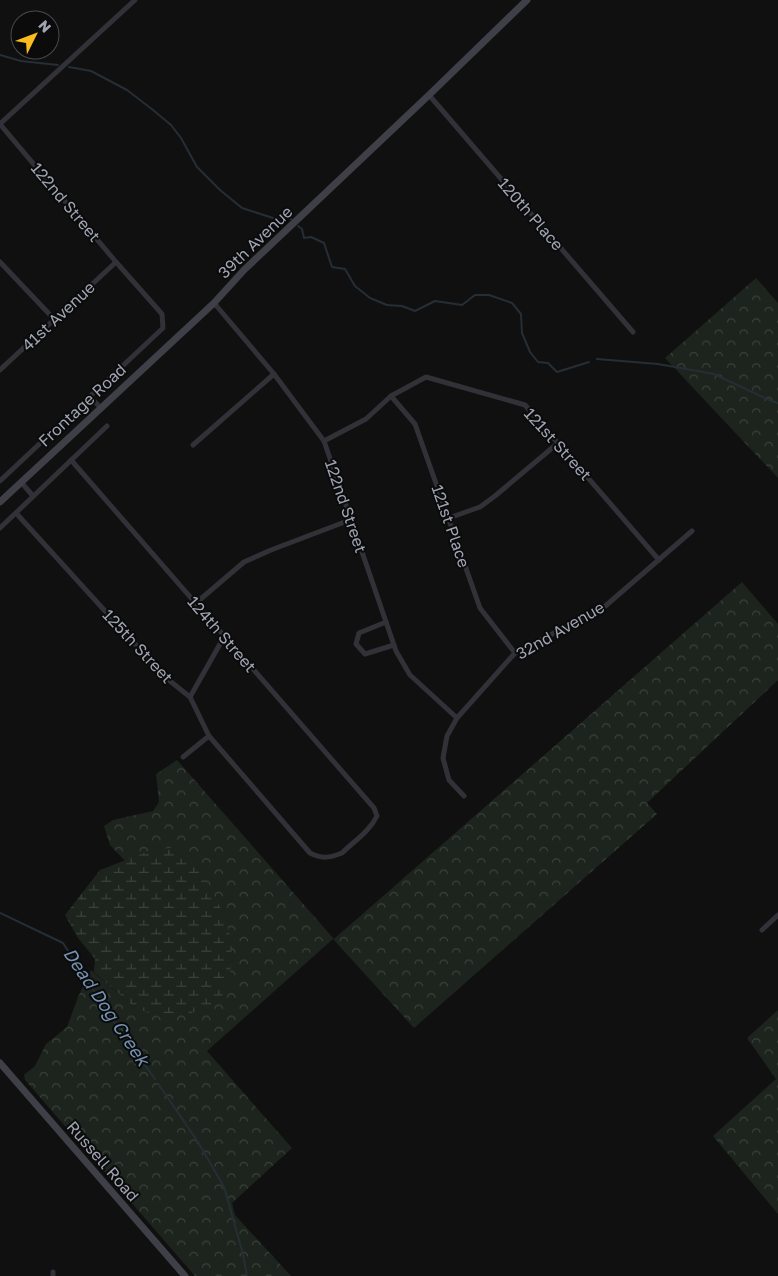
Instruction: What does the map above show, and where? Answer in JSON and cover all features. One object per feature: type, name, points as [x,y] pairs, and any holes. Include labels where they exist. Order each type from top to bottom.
[{"type":"main road","name":"39th Avenue","points":[[0,502],[214,303],[244,270],[528,0]]},
{"type":"main road","name":"Russell Road","points":[[0,1063],[181,1274]]},
{"type":"street","points":[[0,124],[135,0]]},
{"type":"street","name":"120th Place","points":[[429,95],[633,332]]},
{"type":"street","name":"122nd Street","points":[[0,124],[162,314],[163,328]]},
{"type":"street","points":[[0,262],[54,319]]},
{"type":"street","name":"41st Avenue","points":[[0,370],[116,262]]},
{"type":"street","name":"122nd Street","points":[[214,303],[274,374],[324,440],[396,651],[410,675],[457,718]]},
{"type":"street","name":"Frontage Road","points":[[0,481],[163,328]]},
{"type":"street","points":[[193,444],[274,374]]},
{"type":"street","name":"121st Street","points":[[391,396],[426,376],[525,405],[659,560]]},
{"type":"street","points":[[324,440],[366,419],[391,396]]},
{"type":"street","name":"121st Place","points":[[391,396],[415,424],[480,608],[515,653]]},
{"type":"street","points":[[90,397],[101,408]]},
{"type":"street","points":[[0,528],[107,426]]},
{"type":"street","points":[[449,518],[480,506],[495,496],[558,443]]},
{"type":"street","name":"124th Street","points":[[71,460],[374,808],[376,816],[373,825],[342,853],[319,858],[310,854]]},
{"type":"street","points":[[21,482],[33,496]]},
{"type":"street","name":"125th Street","points":[[16,513],[164,677],[190,697],[209,736],[310,854]]},
{"type":"street","points":[[196,603],[244,562],[350,520]]},
{"type":"street","name":"32nd Avenue","points":[[464,796],[449,780],[443,758],[447,736],[457,718],[515,653],[602,608],[692,531]]},
{"type":"street","points":[[386,622],[359,634],[356,644],[365,654],[394,646]]},
{"type":"street","points":[[190,697],[224,638]]},
{"type":"street","points":[[183,757],[209,736]]},
{"type":"street","points":[[762,930],[778,915]]},
{"type":"green space","points":[[756,278],[778,303],[778,478],[665,358]]},
{"type":"green space","points":[[742,582],[778,624],[778,680],[647,803],[657,814],[414,1028],[333,939],[207,1051],[292,1148],[232,1203],[235,1215],[291,1276],[195,1276],[25,1080],[24,1075],[35,1066],[46,1044],[67,1027],[78,997],[91,970],[135,1008],[149,851],[125,861],[110,845],[104,826],[113,820],[153,811],[159,802],[156,774],[177,760],[334,939]]},
{"type":"green space","points":[[175,847],[201,872],[222,911],[232,941],[230,977],[220,1001],[191,1013],[163,1018],[135,1008],[94,972],[95,959],[78,938],[65,915],[100,870],[149,851]]},
{"type":"green space","points":[[778,1010],[778,1214],[713,1136],[776,1079],[747,1038]]},
{"type":"waterway","points":[[0,55],[21,61],[58,65]]},
{"type":"waterway","points":[[69,67],[91,71],[127,90],[153,110],[171,125],[181,138],[197,167],[220,190],[242,208],[273,218],[291,219]]},
{"type":"waterway","points":[[298,226],[302,229],[304,238],[311,237],[324,243],[332,267],[345,269],[355,286],[370,298],[387,305],[402,306],[415,311],[435,301],[462,305],[475,295],[489,295],[512,303],[521,314],[522,333],[530,352],[538,362],[548,363],[557,372],[589,362]]},
{"type":"waterway","points":[[597,359],[658,364],[714,374],[778,403]]},
{"type":"waterway","name":"Dead Dog Creek","points":[[0,913],[63,943],[115,1023],[155,1079]]},
{"type":"waterway","name":"Dead Dog Creek","points":[[159,1085],[198,1142],[224,1187],[243,1254],[247,1276]]}]
